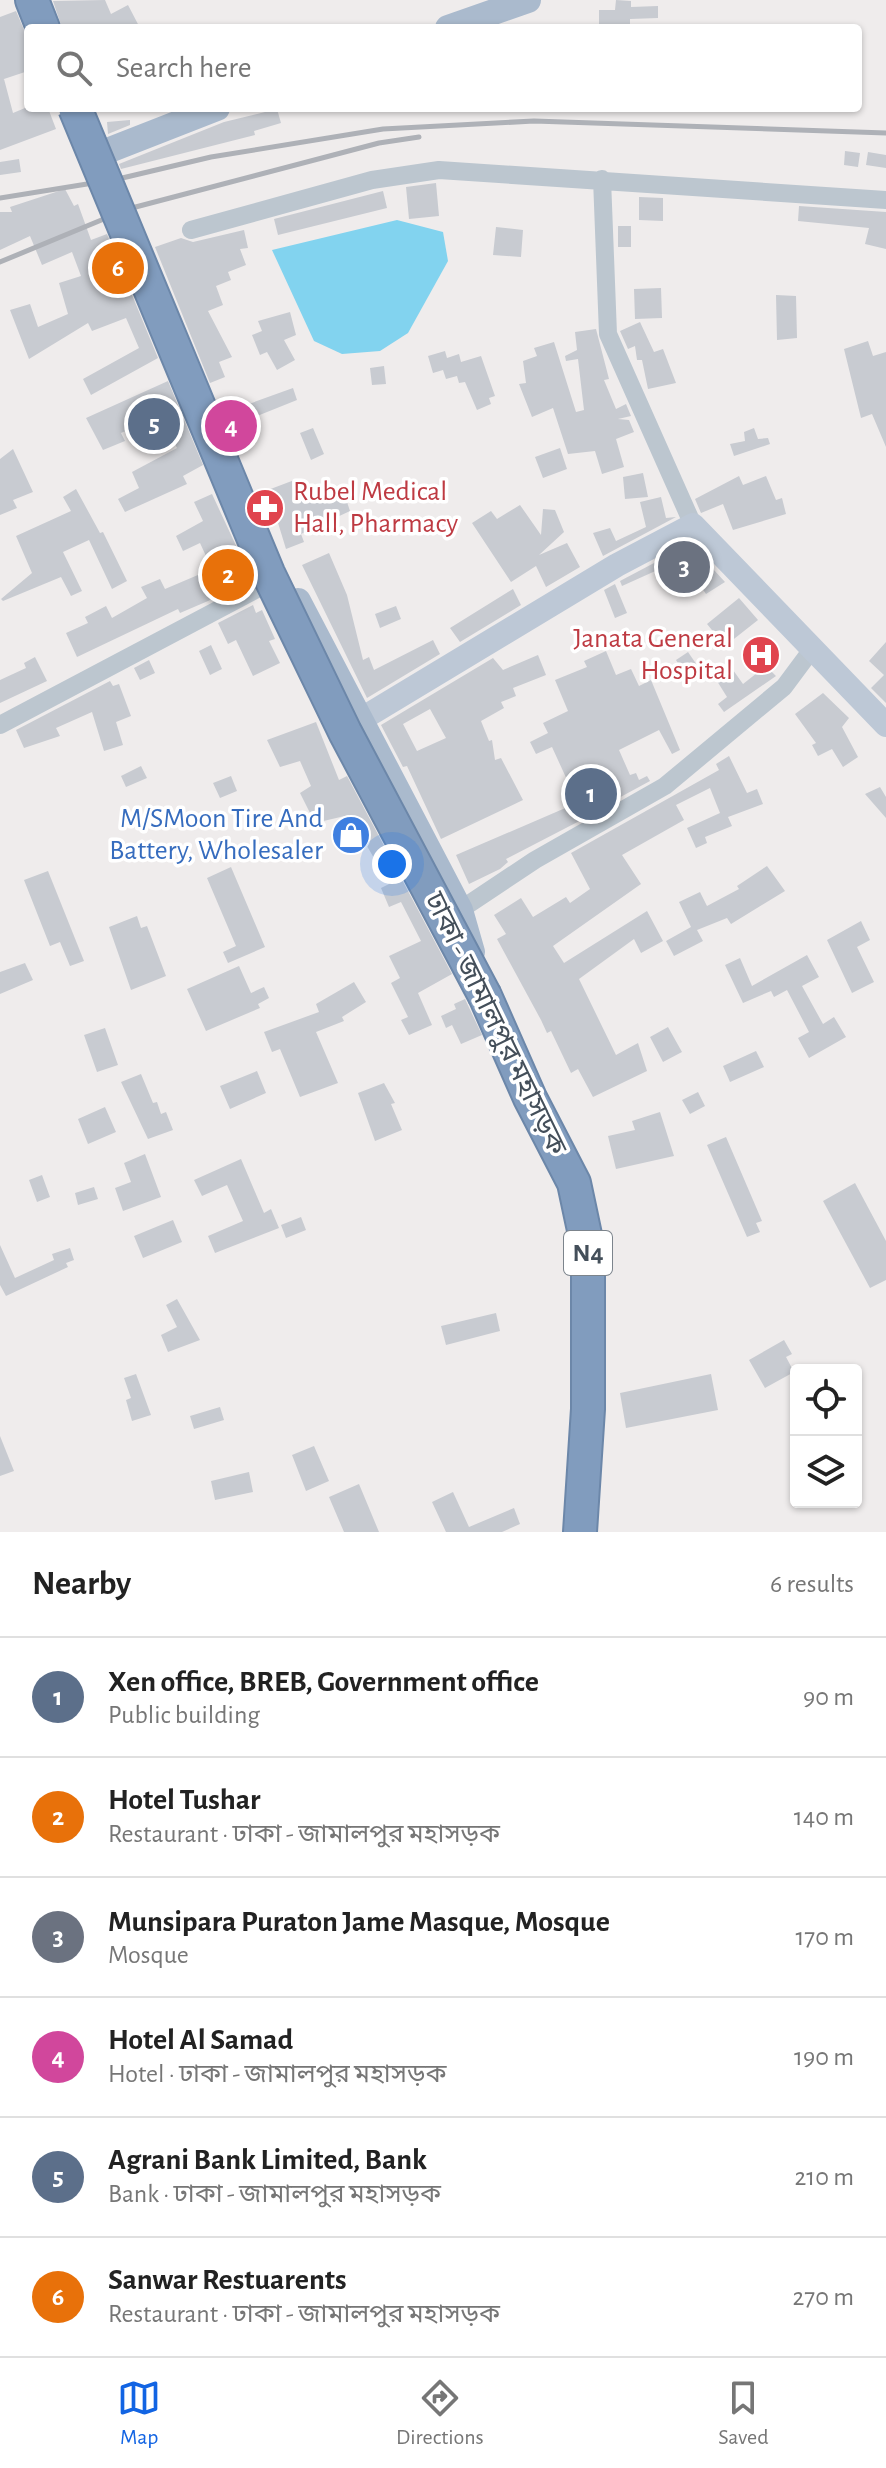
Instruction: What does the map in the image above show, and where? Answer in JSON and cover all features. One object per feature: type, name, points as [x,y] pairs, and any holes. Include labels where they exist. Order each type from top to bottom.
[{"type":"highway","points":[[32,0],[41,24]]},
{"type":"highway","name":"ঢাকা - জামালপুর মহাসড়ক","points":[[77,112],[268,573],[345,732],[485,996],[530,1098],[574,1183],[588,1249],[588,1409],[580,1532]]},
{"type":"main road","points":[[45,0],[55,24]]},
{"type":"main road","points":[[459,24],[528,0]]},
{"type":"main road","points":[[91,112],[128,209],[284,574],[460,910],[485,996]]},
{"type":"main road","points":[[107,151],[207,112]]},
{"type":"main road","points":[[360,720],[617,565],[693,525],[886,725]]},
{"type":"street","points":[[191,230],[372,180],[439,170],[886,200]]},
{"type":"street","points":[[602,179],[608,334],[693,525]]},
{"type":"street","points":[[0,725],[284,574]]},
{"type":"street","points":[[460,910],[535,860],[665,786],[784,687],[813,648]]},
{"type":"water","points":[[397,220],[443,232],[448,261],[408,333],[380,351],[342,354],[314,341],[272,250]]},
{"type":"building","points":[[105,0],[111,14],[128,5],[138,24],[61,24],[53,1]]},
{"type":"building","points":[[616,0],[631,1],[631,7],[658,6],[658,18],[630,19],[630,24],[599,24],[599,10],[615,10]]},
{"type":"building","points":[[16,11],[24,30],[24,72],[4,79],[13,113],[24,108],[24,112],[50,112],[56,129],[0,150],[0,17]]},
{"type":"building","points":[[278,112],[281,123],[254,131],[255,135],[121,169],[119,164],[224,122]]},
{"type":"building","points":[[130,120],[130,125],[108,134],[107,122]]},
{"type":"building","points":[[845,151],[860,153],[858,167],[844,165]]},
{"type":"building","points":[[868,152],[886,155],[886,168],[866,165]]},
{"type":"building","points":[[19,159],[21,172],[0,175],[0,162]]},
{"type":"building","points":[[436,183],[439,216],[409,219],[406,187]]},
{"type":"building","points":[[65,189],[74,206],[78,204],[91,240],[107,234],[158,358],[91,395],[83,379],[139,348],[126,318],[92,331],[88,323],[29,359],[10,310],[30,304],[38,327],[68,314],[59,283],[81,276],[72,252],[42,265],[30,236],[0,250],[0,212],[12,212],[10,207]]},
{"type":"building","points":[[383,191],[387,208],[278,235],[274,219]]},
{"type":"building","points":[[639,197],[663,198],[663,221],[639,220]]},
{"type":"building","points":[[799,206],[886,212],[886,249],[865,244],[869,228],[798,221]]},
{"type":"building","points":[[618,226],[631,226],[631,247],[618,247]]},
{"type":"building","points":[[496,227],[523,230],[521,257],[493,255]]},
{"type":"building","points":[[244,230],[248,248],[240,249],[246,265],[228,272],[231,280],[216,286],[223,305],[208,311],[232,357],[219,362],[225,377],[210,383],[155,247],[181,238],[193,242]]},
{"type":"building","points":[[661,288],[662,318],[635,319],[634,289]]},
{"type":"building","points":[[776,295],[796,296],[797,338],[777,340]]},
{"type":"building","points":[[290,312],[296,335],[284,340],[295,360],[277,370],[267,352],[260,355],[252,335],[262,331],[258,321]]},
{"type":"building","points":[[640,322],[654,352],[663,349],[676,383],[648,389],[642,360],[637,360],[635,346],[628,349],[620,331]]},
{"type":"building","points":[[596,329],[609,379],[604,380],[616,409],[626,404],[631,416],[618,419],[629,420],[634,432],[616,439],[624,467],[602,474],[595,451],[568,454],[553,408],[532,417],[519,384],[526,383],[523,361],[537,356],[534,348],[554,342],[576,412],[584,410],[578,359],[566,361],[565,356],[577,350],[575,332]]},
{"type":"building","points":[[868,341],[873,356],[886,352],[886,447],[872,414],[861,418],[844,349]]},
{"type":"building","points":[[445,351],[447,358],[459,354],[461,362],[481,356],[495,396],[489,398],[491,404],[477,410],[465,382],[459,383],[457,376],[446,379],[443,370],[433,373],[428,356]]},
{"type":"building","points":[[384,366],[386,384],[372,385],[370,368]]},
{"type":"building","points":[[168,381],[203,465],[183,476],[187,484],[125,512],[118,499],[139,488],[132,472],[177,448],[160,415],[121,433],[125,441],[103,450],[86,418]]},
{"type":"building","points":[[293,388],[297,400],[240,423],[235,409]]},
{"type":"building","points":[[313,428],[324,454],[311,460],[300,433]]},
{"type":"building","points":[[754,428],[758,439],[768,438],[770,444],[734,456],[730,444],[745,441],[744,432]]},
{"type":"building","points":[[560,448],[567,469],[543,478],[535,457]]},
{"type":"building","points":[[13,449],[33,492],[13,500],[17,508],[0,515],[0,459]]},
{"type":"building","points":[[643,473],[648,497],[625,499],[623,477]]},
{"type":"building","points":[[739,476],[743,485],[766,476],[776,500],[782,498],[786,514],[733,530],[723,504],[701,513],[695,499]]},
{"type":"building","points":[[297,479],[305,501],[312,498],[314,503],[343,490],[350,511],[301,534],[304,542],[286,549],[268,490]]},
{"type":"building","points":[[76,489],[100,533],[103,532],[127,581],[112,589],[89,540],[63,552],[82,591],[71,596],[61,577],[3,601],[1,599],[32,573],[16,536],[71,511],[63,497]]},
{"type":"building","points":[[212,494],[239,552],[234,555],[246,580],[208,601],[180,613],[178,609],[77,657],[66,633],[88,623],[85,617],[106,606],[112,618],[147,598],[141,587],[160,579],[165,589],[212,569],[200,543],[183,551],[176,536],[203,521],[194,502]]},
{"type":"building","points":[[661,497],[666,518],[676,517],[603,556],[593,533],[610,528],[616,541],[646,527],[640,502]]},
{"type":"building","points":[[520,505],[541,535],[543,509],[555,510],[564,532],[539,555],[567,543],[580,567],[546,587],[536,566],[511,582],[472,523],[491,511],[497,519]]},
{"type":"building","points":[[690,544],[725,582],[706,594],[682,559],[622,586],[620,581]]},
{"type":"building","points":[[329,553],[347,595],[363,660],[369,657],[374,670],[433,640],[440,654],[367,698],[302,565]]},
{"type":"building","points":[[615,584],[627,613],[615,618],[604,590]]},
{"type":"building","points":[[513,589],[521,605],[460,642],[450,628]]},
{"type":"building","points":[[739,598],[758,620],[725,646],[707,624]]},
{"type":"building","points":[[253,605],[256,613],[262,610],[275,639],[269,641],[280,663],[253,676],[236,640],[228,644],[218,623]]},
{"type":"building","points":[[396,606],[401,619],[380,628],[375,614]]},
{"type":"building","points":[[886,642],[886,703],[871,688],[884,675],[869,661]]},
{"type":"building","points":[[211,645],[222,669],[210,675],[199,651]]},
{"type":"building","points":[[606,651],[616,675],[631,669],[639,686],[651,680],[680,750],[672,754],[659,730],[619,750],[630,775],[636,773],[639,780],[647,776],[650,781],[615,800],[609,790],[586,802],[591,815],[506,859],[508,862],[500,869],[469,884],[456,855],[570,806],[567,799],[574,795],[552,747],[536,754],[530,742],[548,733],[543,723],[568,711],[555,680],[587,667],[584,661]]},
{"type":"building","points":[[688,652],[699,668],[686,676],[676,660]]},
{"type":"building","points":[[538,655],[546,675],[513,688],[516,696],[501,702],[504,708],[481,721],[489,741],[492,740],[495,760],[501,758],[523,800],[441,839],[407,766],[403,767],[381,725],[493,658],[503,670]],"holes":[[[430,709],[446,738],[417,751],[403,724]]]},
{"type":"building","points":[[35,657],[47,681],[0,703],[0,680],[26,668],[24,663]]},
{"type":"building","points":[[149,660],[155,673],[140,680],[134,668]]},
{"type":"building","points":[[766,666],[776,676],[724,712],[718,704],[727,697],[717,681],[733,670],[743,684]]},
{"type":"building","points":[[110,681],[113,686],[119,684],[131,716],[116,722],[123,745],[104,751],[92,712],[56,728],[60,736],[24,748],[16,730]]},
{"type":"building","points":[[823,693],[849,718],[842,727],[858,757],[843,767],[832,749],[818,756],[812,745],[816,743],[795,714]]},
{"type":"building","points":[[316,722],[339,780],[347,776],[452,974],[418,993],[432,1025],[409,1035],[401,1020],[408,1017],[391,983],[400,978],[389,956],[421,941],[401,902],[389,907],[381,888],[389,884],[349,815],[315,823],[300,793],[311,786],[300,761],[280,767],[267,740]]},
{"type":"building","points":[[729,756],[747,793],[757,789],[763,804],[728,817],[732,826],[705,837],[707,843],[696,848],[687,828],[720,813],[710,788],[676,805],[684,820],[622,855],[641,884],[553,946],[564,963],[647,911],[663,941],[641,953],[634,939],[579,979],[616,1055],[638,1043],[647,1071],[593,1097],[578,1069],[571,1073],[551,1031],[547,1033],[497,939],[506,934],[494,915],[521,898],[533,917],[566,897],[570,903],[590,889],[571,853],[719,770],[716,764]]},
{"type":"building","points":[[141,766],[147,778],[126,787],[121,776]]},
{"type":"building","points":[[231,776],[237,791],[220,798],[213,783]]},
{"type":"building","points":[[880,787],[886,797],[886,818],[865,794]]},
{"type":"building","points":[[767,866],[785,891],[731,924],[727,918],[697,930],[703,941],[674,956],[666,941],[691,927],[679,902],[700,892],[707,906],[739,889],[737,886]]},
{"type":"building","points":[[231,867],[265,947],[228,963],[223,952],[236,946],[207,878]]},
{"type":"building","points":[[48,871],[84,961],[70,966],[60,942],[50,946],[24,880]]},
{"type":"building","points":[[137,916],[141,928],[147,926],[166,976],[131,990],[109,927]]},
{"type":"building","points":[[861,921],[870,940],[857,947],[874,982],[852,993],[827,940]]},
{"type":"building","points":[[807,955],[819,977],[802,986],[823,1024],[834,1017],[846,1037],[809,1058],[798,1038],[809,1032],[787,990],[774,997],[771,991],[743,1003],[725,965],[740,958],[752,986]]},
{"type":"building","points":[[25,963],[33,980],[0,994],[0,972]]},
{"type":"building","points":[[239,966],[251,993],[264,987],[269,998],[258,1004],[260,1008],[206,1031],[187,989]]},
{"type":"building","points":[[354,982],[366,1002],[342,1017],[344,1021],[316,1032],[338,1083],[300,1097],[280,1049],[272,1052],[264,1032],[319,1012],[316,1004]]},
{"type":"building","points":[[465,999],[482,1035],[461,1044],[452,1025],[446,1028],[441,1016],[456,1009],[454,1004]]},
{"type":"building","points":[[668,1027],[682,1052],[663,1062],[650,1037]]},
{"type":"building","points":[[105,1028],[118,1065],[97,1072],[84,1035]]},
{"type":"building","points":[[756,1051],[764,1067],[730,1082],[723,1066]]},
{"type":"building","points":[[257,1071],[266,1093],[230,1109],[220,1086]]},
{"type":"building","points":[[141,1074],[153,1103],[157,1102],[161,1114],[166,1112],[173,1130],[148,1139],[121,1082]]},
{"type":"building","points":[[384,1083],[395,1103],[391,1104],[402,1130],[375,1141],[358,1093]]},
{"type":"building","points":[[698,1092],[705,1106],[690,1114],[682,1100]]},
{"type":"building","points":[[105,1107],[116,1132],[88,1144],[78,1119]]},
{"type":"building","points":[[660,1112],[674,1156],[616,1169],[608,1136],[635,1130],[632,1121]]},
{"type":"building","points":[[726,1137],[762,1221],[756,1223],[760,1232],[747,1237],[707,1145]]},
{"type":"building","points":[[145,1154],[161,1197],[123,1211],[115,1188],[131,1182],[124,1163]]},
{"type":"building","points":[[241,1159],[264,1213],[271,1209],[279,1228],[215,1253],[208,1236],[243,1221],[227,1185],[202,1196],[194,1180]]},
{"type":"building","points":[[42,1175],[50,1197],[37,1202],[29,1180]]},
{"type":"building","points":[[855,1183],[886,1241],[886,1280],[870,1288],[823,1201]]},
{"type":"building","points":[[94,1187],[98,1199],[78,1205],[75,1193]]},
{"type":"building","points":[[301,1217],[306,1230],[286,1238],[281,1225]]},
{"type":"building","points":[[173,1220],[182,1242],[143,1258],[134,1236]]},
{"type":"building","points":[[0,1245],[15,1278],[54,1260],[52,1254],[70,1248],[74,1260],[66,1263],[68,1267],[6,1296],[0,1285]]},
{"type":"building","points":[[177,1299],[200,1340],[168,1352],[161,1335],[177,1327],[166,1305]]},
{"type":"building","points":[[496,1313],[500,1331],[446,1345],[441,1326]]},
{"type":"building","points":[[784,1340],[792,1354],[786,1357],[790,1374],[765,1388],[749,1360]]},
{"type":"building","points":[[136,1374],[151,1415],[132,1421],[126,1400],[131,1398],[124,1378]]},
{"type":"building","points":[[711,1374],[718,1410],[626,1428],[620,1393]]},
{"type":"building","points":[[220,1407],[224,1420],[194,1429],[190,1416]]},
{"type":"building","points":[[0,1436],[14,1471],[0,1476]]},
{"type":"building","points":[[314,1446],[329,1481],[306,1491],[292,1455]]},
{"type":"building","points":[[249,1472],[253,1492],[215,1500],[211,1481]]},
{"type":"building","points":[[359,1484],[379,1532],[344,1532],[329,1497]]},
{"type":"building","points":[[453,1492],[469,1527],[514,1508],[520,1524],[502,1532],[446,1532],[432,1502]]},
{"type":"railway","points":[[0,198],[118,179],[211,157],[383,129],[534,121],[886,133]]},
{"type":"railway","points":[[0,262],[128,209],[379,143],[419,137]]},
{"type":"place","name":"Sanwar Restuarents","points":[[118,268]]},
{"type":"place","name":"Agrani Bank Limited, Bank","points":[[154,424]]},
{"type":"place","name":"Hotel Al Samad","points":[[231,426]]},
{"type":"place","name":"Rubel Medical Hall, Pharmacy","points":[[265,508]]},
{"type":"place","name":"Munsipara Puraton Jame Masque, Mosque","points":[[684,567]]},
{"type":"place","name":"Hotel Tushar","points":[[228,575]]},
{"type":"place","name":"Janata General Hospital","points":[[761,655]]},
{"type":"place","name":"Xen office, BREB, Government office","points":[[591,794]]},
{"type":"place","name":"M/SMoon Tire And Battery, Wholesaler","points":[[351,835]]}]
